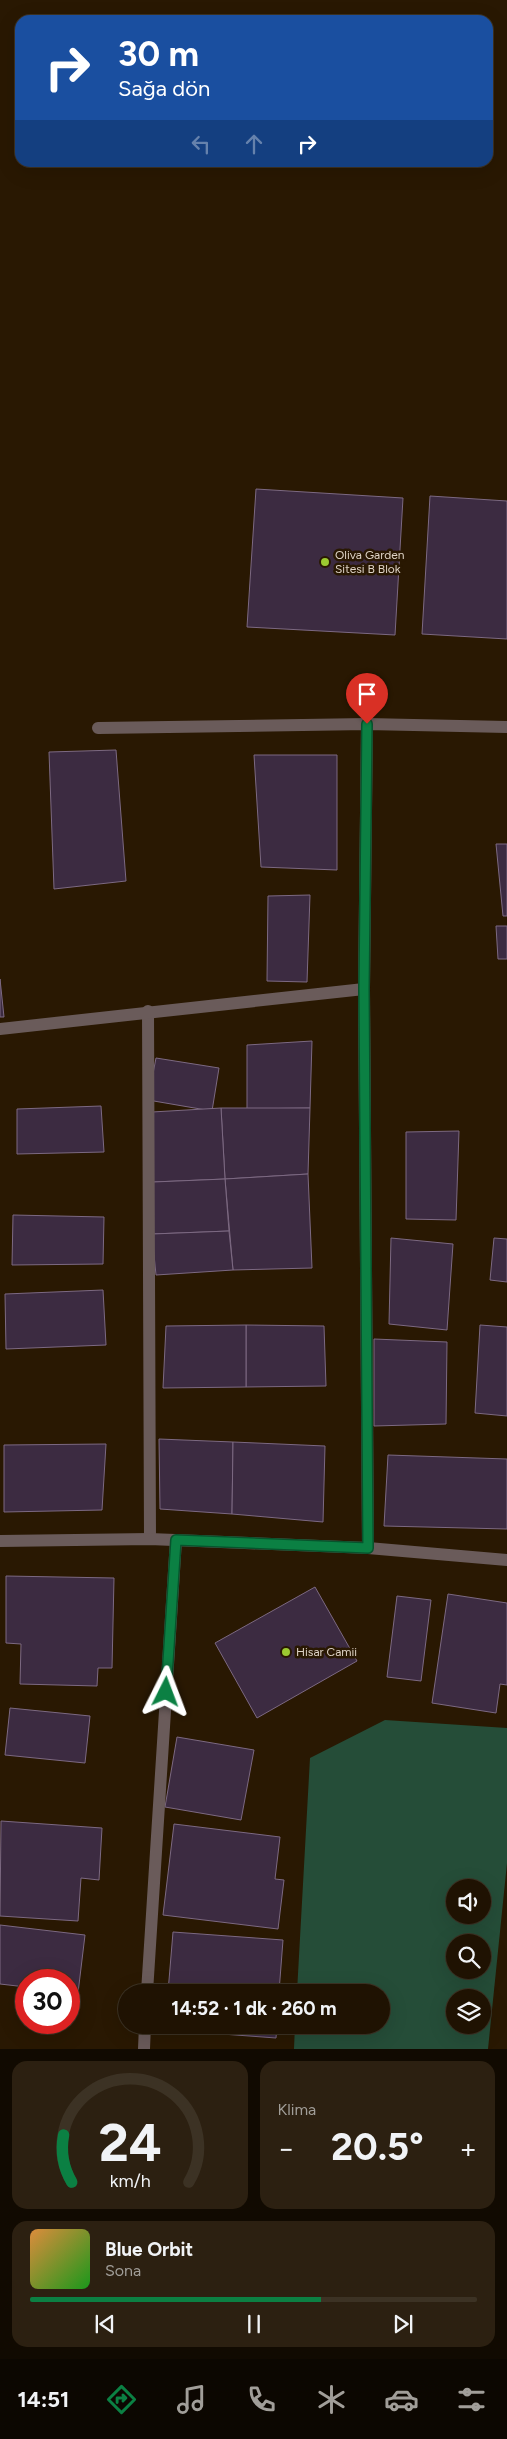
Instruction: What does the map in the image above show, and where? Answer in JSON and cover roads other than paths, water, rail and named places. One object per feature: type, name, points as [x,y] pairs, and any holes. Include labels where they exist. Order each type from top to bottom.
[{"type":"street","points":[[98,728],[367,724],[507,727]]},
{"type":"street","points":[[367,724],[364,989],[368,1548]]},
{"type":"street","points":[[0,1029],[148,1011],[364,989]]},
{"type":"street","points":[[148,1011],[150,1539]]},
{"type":"street","points":[[0,1541],[150,1539],[368,1548],[507,1560]]},
{"type":"street","points":[[148,1984],[176,1540]]},
{"type":"street","points":[[144,2049],[145,2034]]},
{"type":"place","name":"Oliva Garden Sitesi B Blok","points":[[325,562]]},
{"type":"place","name":"Hisar Camii","points":[[286,1652]]}]
